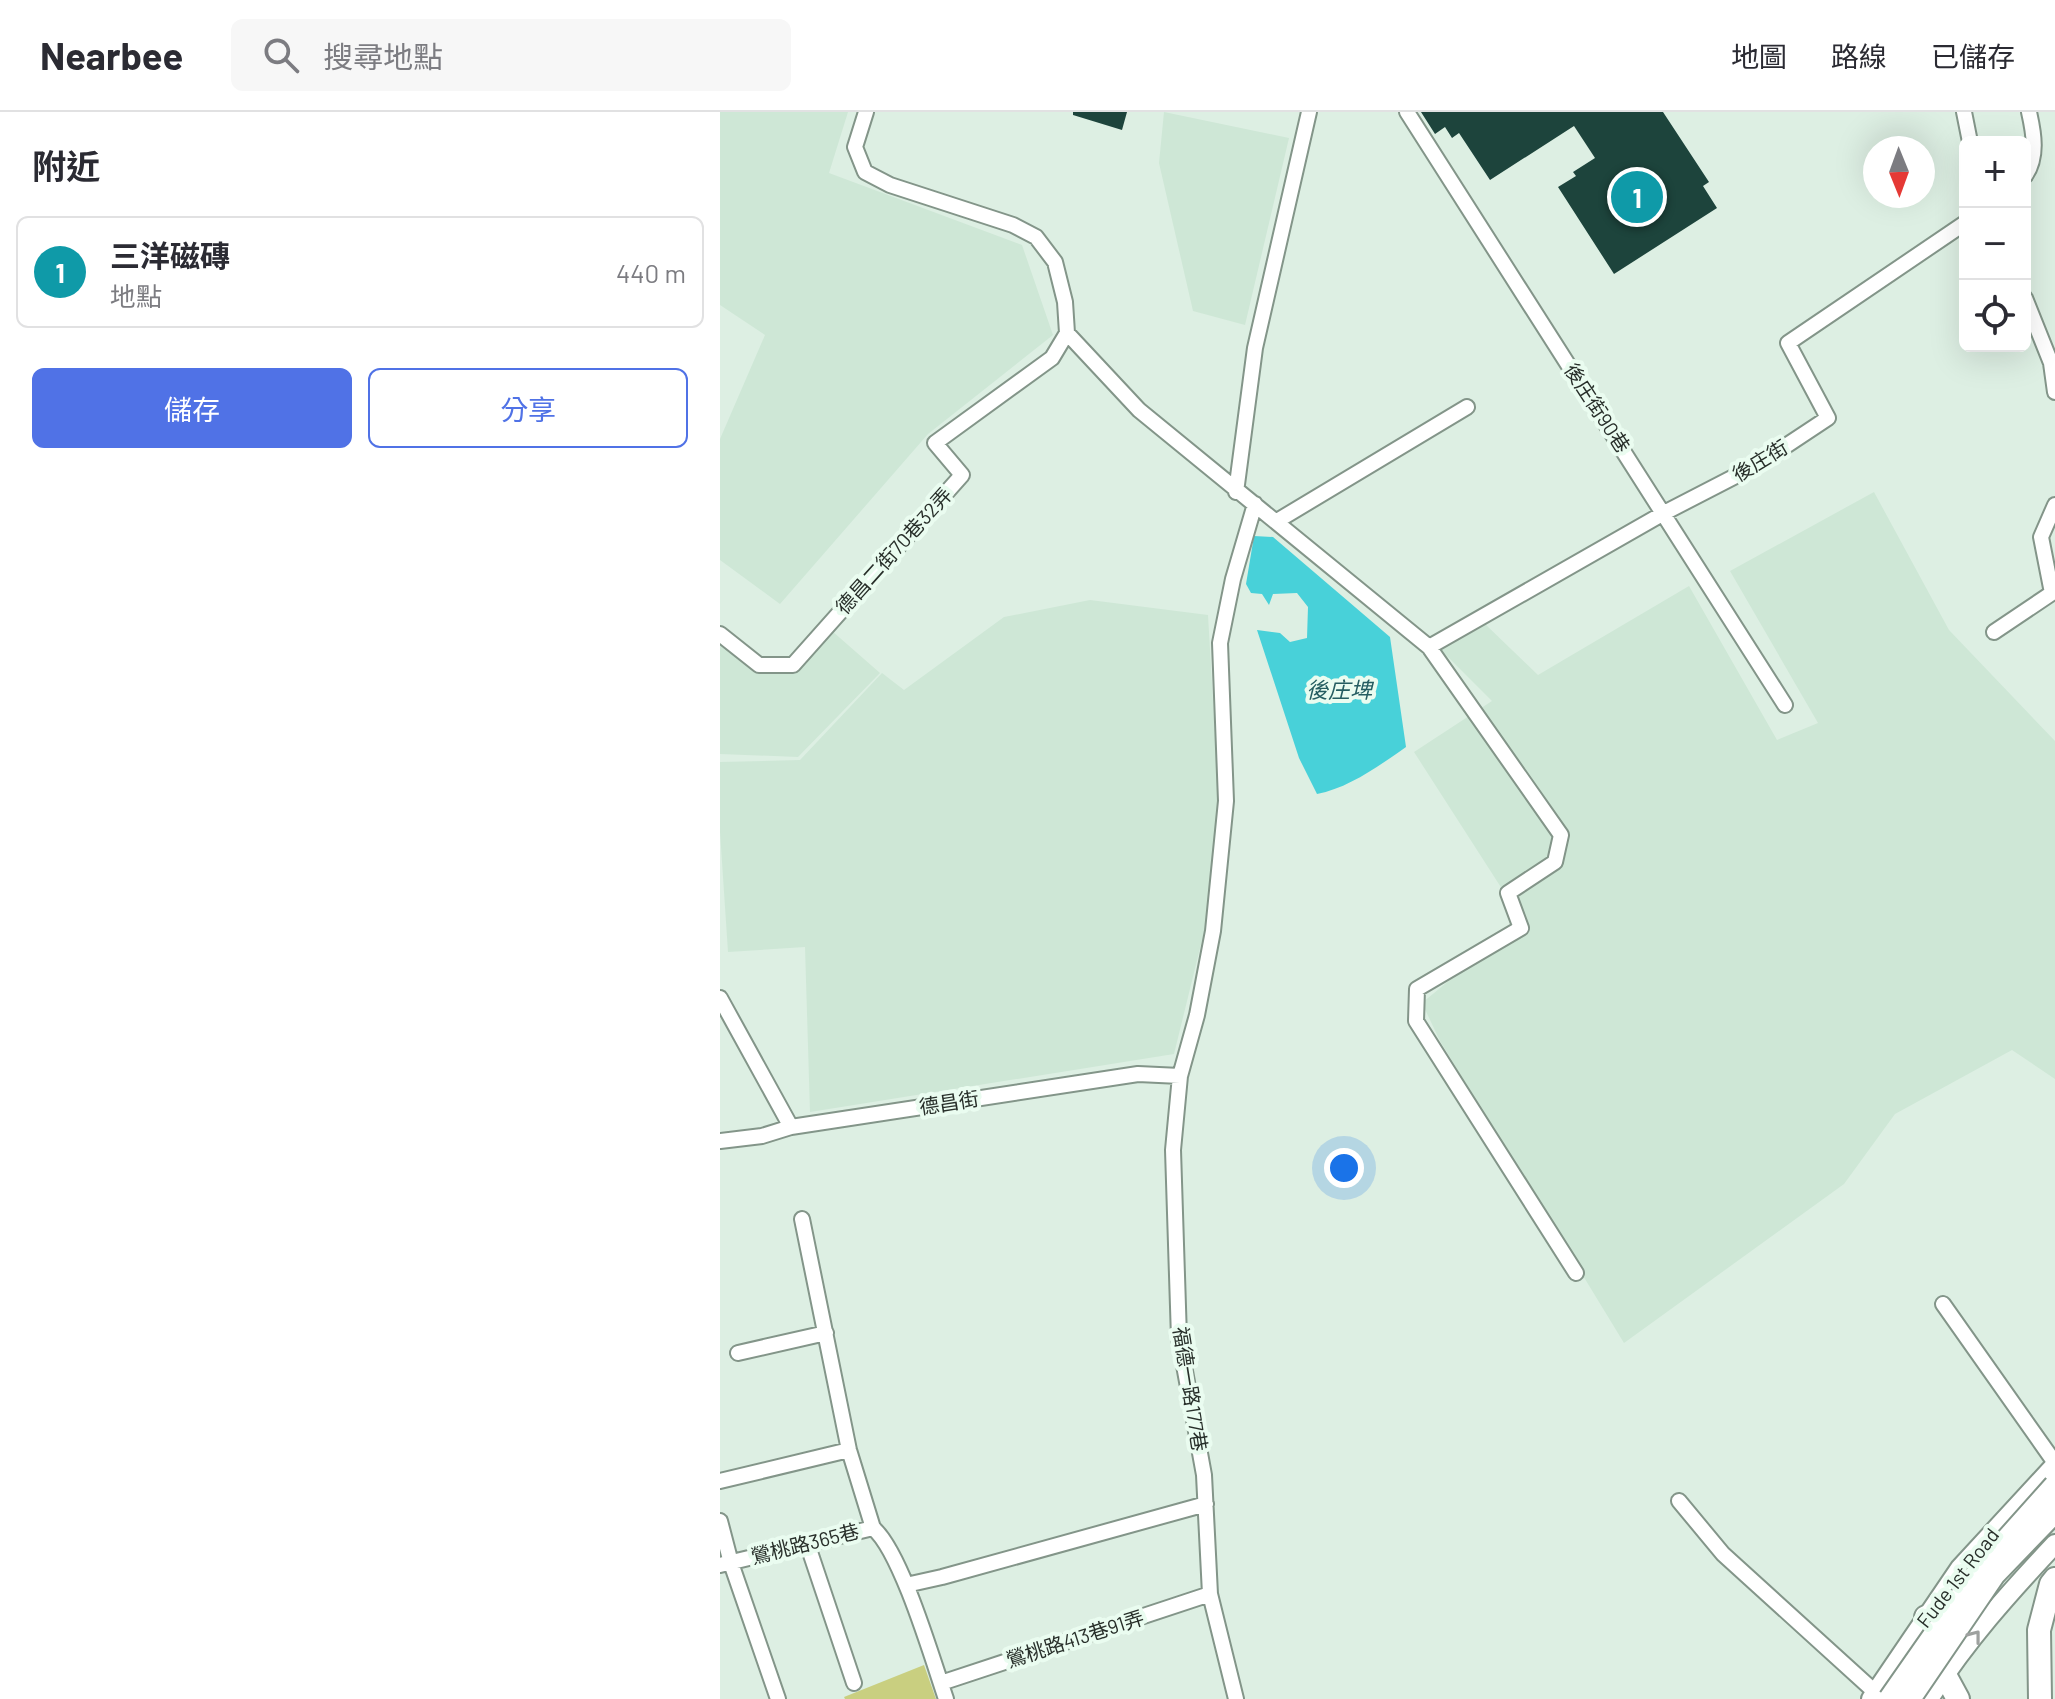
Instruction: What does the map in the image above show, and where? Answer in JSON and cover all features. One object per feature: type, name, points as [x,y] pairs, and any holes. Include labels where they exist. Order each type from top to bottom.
[{"type":"highway","points":[[1879,1697],[1980,1570],[2055,1486]]},
{"type":"highway","points":[[1909,1699],[1994,1574],[2055,1511]]},
{"type":"highway","points":[[2040,1699],[2039,1630],[2055,1579]]},
{"type":"highway","points":[[1926,1617],[1945,1675],[1958,1699]]},
{"type":"main road","name":"Fude 1st Road","points":[[1879,1697],[1889,1672],[1960,1568],[2055,1464]]},
{"type":"main road","points":[[1928,1699],[2002,1601],[2055,1544]]},
{"type":"main road","points":[[1889,1672],[1908,1674],[1927,1682],[1928,1699]]},
{"type":"street","points":[[866,112],[855,147],[865,172],[890,185],[1013,225],[1036,237],[1055,262],[1065,302],[1067,333],[1139,410],[1429,647],[1561,835],[1555,862],[1508,893],[1521,928],[1417,989],[1416,1021],[1576,1273]]},
{"type":"street","points":[[1236,492],[1255,348],[1309,112]]},
{"type":"street","name":"後庄街90巷","points":[[1407,112],[1785,705]]},
{"type":"street","points":[[1964,112],[1969,136]]},
{"type":"street","points":[[2029,112],[2034,151],[2031,166]]},
{"type":"street","name":"後庄街","points":[[1429,647],[1664,513],[1757,465],[1828,418],[1788,343],[1959,227]]},
{"type":"street","points":[[2031,313],[2051,363],[2055,392]]},
{"type":"street","name":"德昌二街70巷32弄","points":[[720,634],[759,665],[793,665],[962,475],[935,443],[1052,358],[1067,333]]},
{"type":"street","points":[[1277,521],[1467,407]]},
{"type":"street","name":"福德一路177巷","points":[[1236,1699],[1210,1594],[1204,1475],[1179,1338],[1173,1150],[1180,1076],[1197,1015],[1213,931],[1226,801],[1220,643],[1233,579],[1255,504]]},
{"type":"street","points":[[1994,632],[2052,593],[2041,537],[2055,505]]},
{"type":"street","points":[[720,998],[791,1127]]},
{"type":"street","name":"德昌街","points":[[720,1141],[762,1136],[791,1127],[1138,1074],[1180,1076]]},
{"type":"street","points":[[802,1219],[849,1450],[873,1528]]},
{"type":"street","points":[[1943,1304],[2055,1464]]},
{"type":"street","points":[[738,1353],[826,1333]]},
{"type":"street","points":[[720,1481],[849,1450]]},
{"type":"street","points":[[1679,1501],[1723,1554],[1879,1697]]},
{"type":"street","points":[[906,1585],[1206,1504]]},
{"type":"street","points":[[720,1521],[726,1564],[778,1699]]},
{"type":"street","name":"鶯桃路365巷","points":[[726,1564],[873,1528],[882,1535],[906,1585],[946,1699]]},
{"type":"street","points":[[807,1543],[854,1683]]},
{"type":"street","name":"鶯桃路413巷91弄","points":[[941,1683],[1210,1594]]},
{"type":"shaded area","points":[[720,112],[848,112],[829,173],[1022,245],[1053,335],[928,434],[780,604],[720,560],[720,439],[765,335],[720,305]]},
{"type":"shaded area","points":[[1164,112],[1289,138],[1245,325],[1193,311],[1159,163]]},
{"type":"shaded area","points":[[1874,492],[1949,630],[2055,741],[2055,1079],[2012,1050],[1895,1114],[1844,1184],[1624,1343],[1440,1041],[1422,1003],[1522,920],[1414,752],[1492,701],[1438,647],[1484,623],[1538,675],[1689,586],[1777,740],[1818,723],[1730,571]]},
{"type":"shaded area","points":[[1090,600],[1208,615],[1219,804],[1204,932],[1174,1054],[810,1112],[805,947],[728,952],[720,832],[720,762],[800,760],[882,673],[904,690],[1004,617]]},
{"type":"shaded area","points":[[832,631],[880,673],[798,757],[720,754],[720,643],[758,673],[795,673]]},
{"type":"green space","points":[[924,1665],[936,1699],[844,1697]]},
{"type":"water","name":"後庄埤","points":[[1254,536],[1273,537],[1390,637],[1406,747],[1364,775],[1329,791],[1317,794],[1299,758],[1257,630],[1280,633],[1290,642],[1307,638],[1308,607],[1297,593],[1273,594],[1269,605],[1262,594],[1251,593],[1246,584]]},
{"type":"building","points":[[1073,112],[1127,112],[1122,130],[1073,115]]},
{"type":"building","points":[[1421,112],[1663,112],[1709,182],[1703,186],[1717,208],[1614,274],[1558,187],[1576,176],[1573,172],[1595,158],[1574,126],[1490,180],[1459,133],[1452,138],[1445,127],[1435,134]]},
{"type":"place","name":"三洋磁磚","points":[[1637,197]]}]
